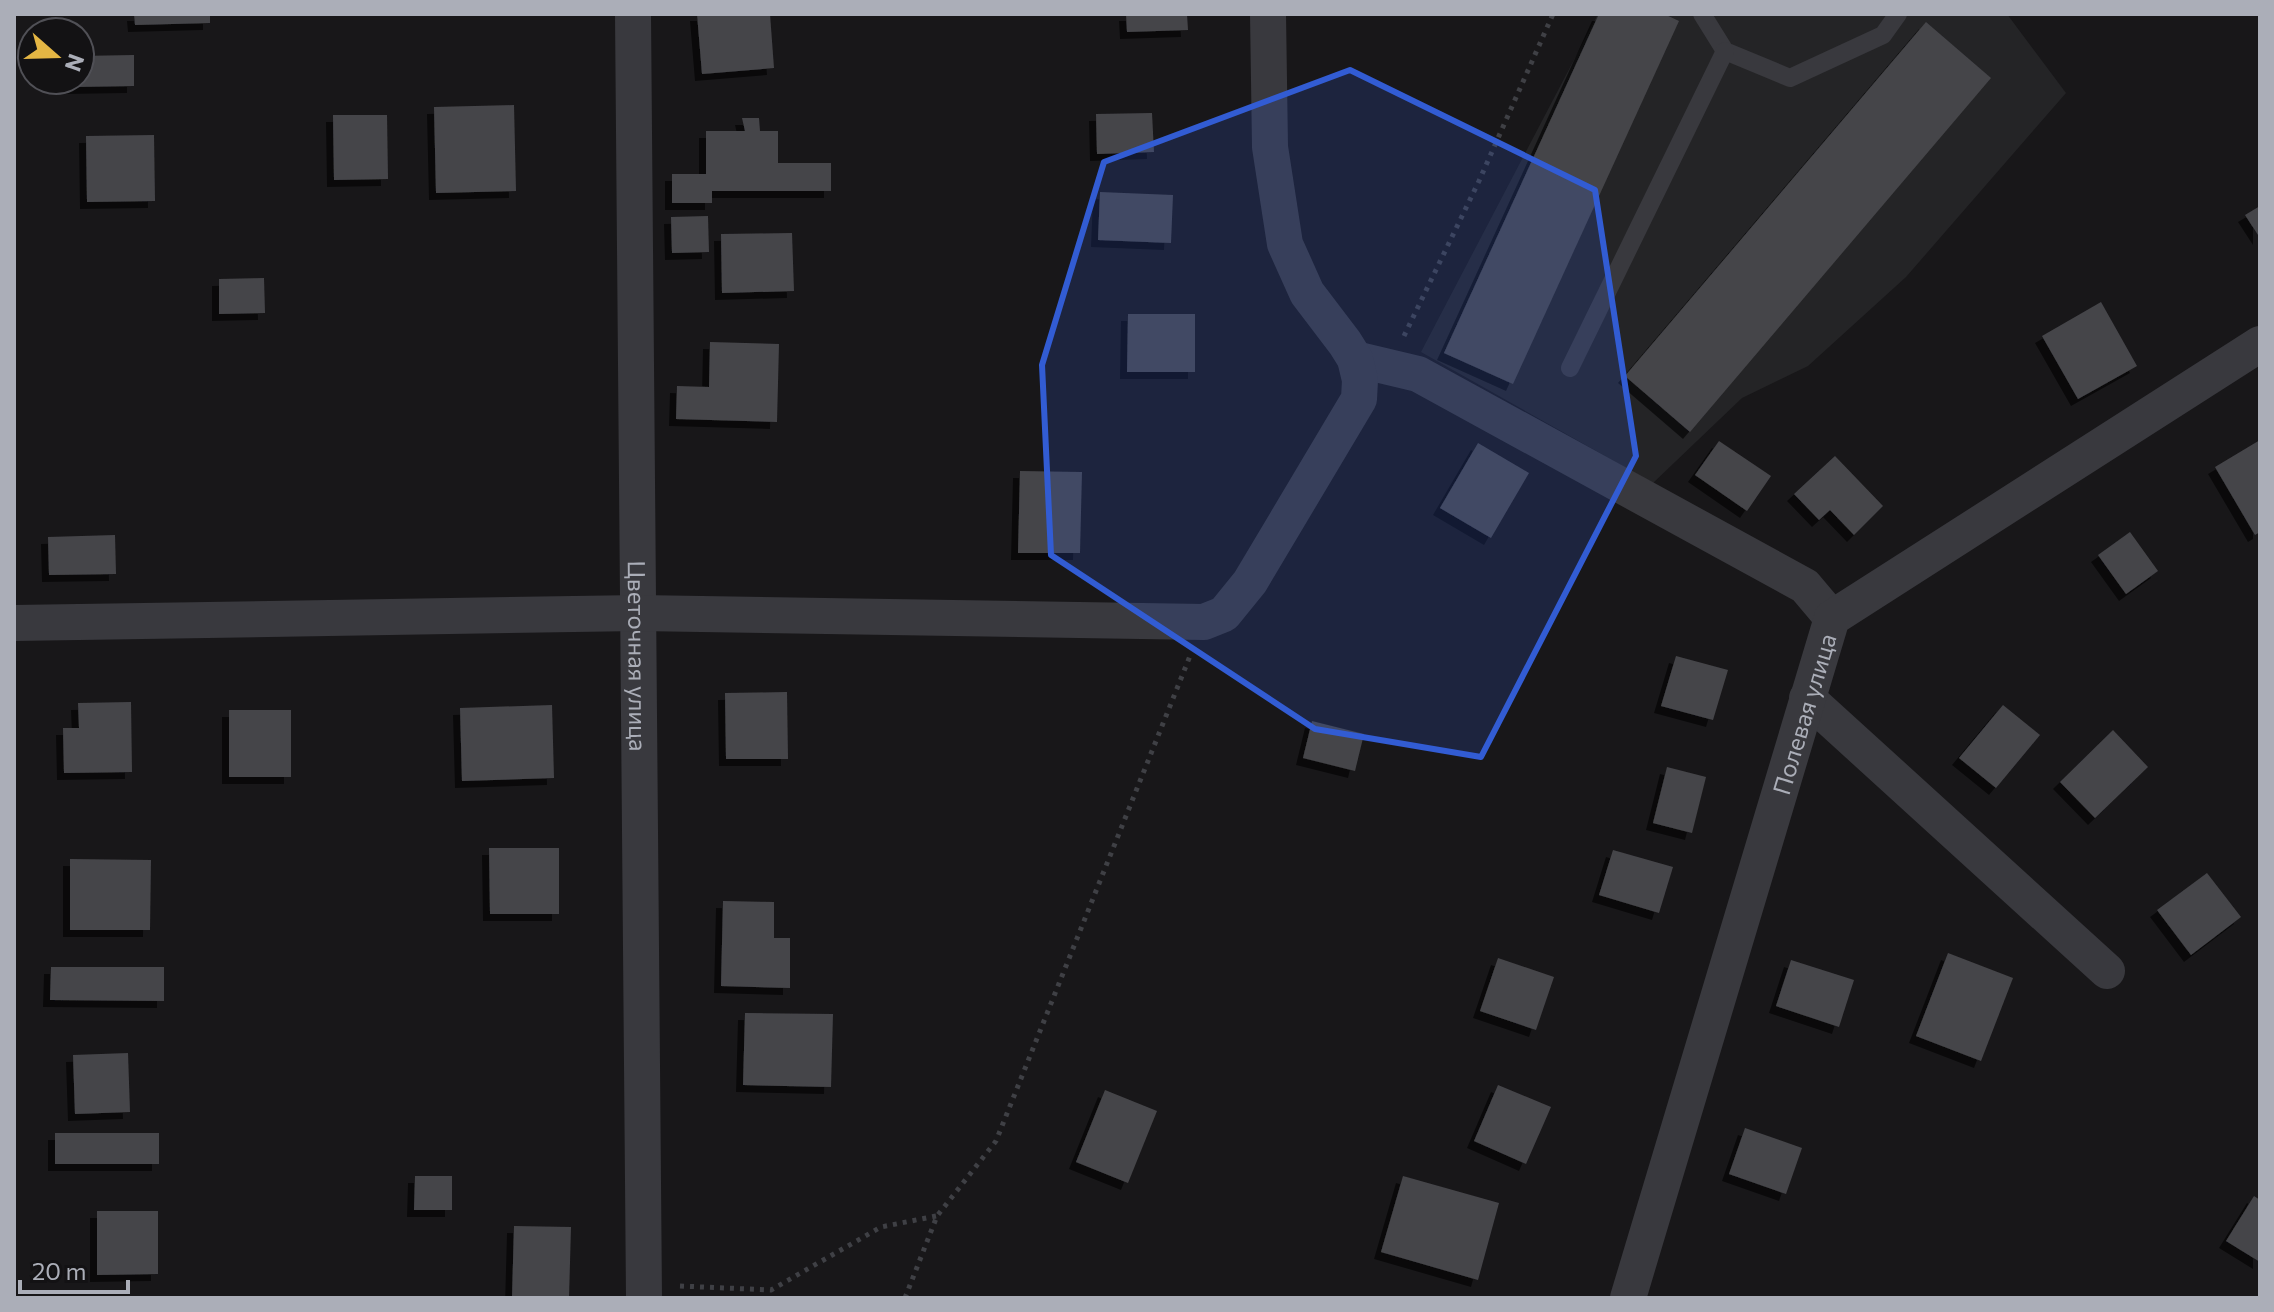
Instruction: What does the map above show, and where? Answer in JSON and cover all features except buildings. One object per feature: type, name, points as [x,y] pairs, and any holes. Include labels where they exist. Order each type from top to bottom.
[{"type":"street","name":"Цветочная улица","points":[[633,14],[643,1284]]},
{"type":"street","points":[[14,623],[639,613],[1204,622],[1224,614],[1250,582],[1359,399],[1360,380],[1355,359],[1307,293],[1285,244],[1270,147],[1268,14]]},
{"type":"street","name":"Полевая улица","points":[[1628,1298],[1832,618],[2260,344]]},
{"type":"street","points":[[1355,359],[1418,374],[1805,586],[1832,618]]},
{"type":"street","points":[[1807,698],[2107,971]]},
{"type":"lane","points":[[1702,14],[1725,51],[1790,78],[1883,35],[1898,14]]},
{"type":"lane","points":[[1570,368],[1725,51]]},
{"type":"path","points":[[1389,367],[1479,181],[1553,14]]},
{"type":"path","points":[[905,1298],[937,1216],[996,1141],[1204,622]]},
{"type":"path","points":[[643,1284],[771,1290],[881,1227],[937,1216]]},
{"type":"highlighted area","points":[[1350,70],[1595,190],[1636,456],[1481,757],[1315,729],[1051,555],[1042,365],[1104,162]]},
{"type":"shaded area","points":[[1598,14],[2007,14],[2066,93],[1906,277],[1808,366],[1742,398],[1653,483],[1421,352]]}]
